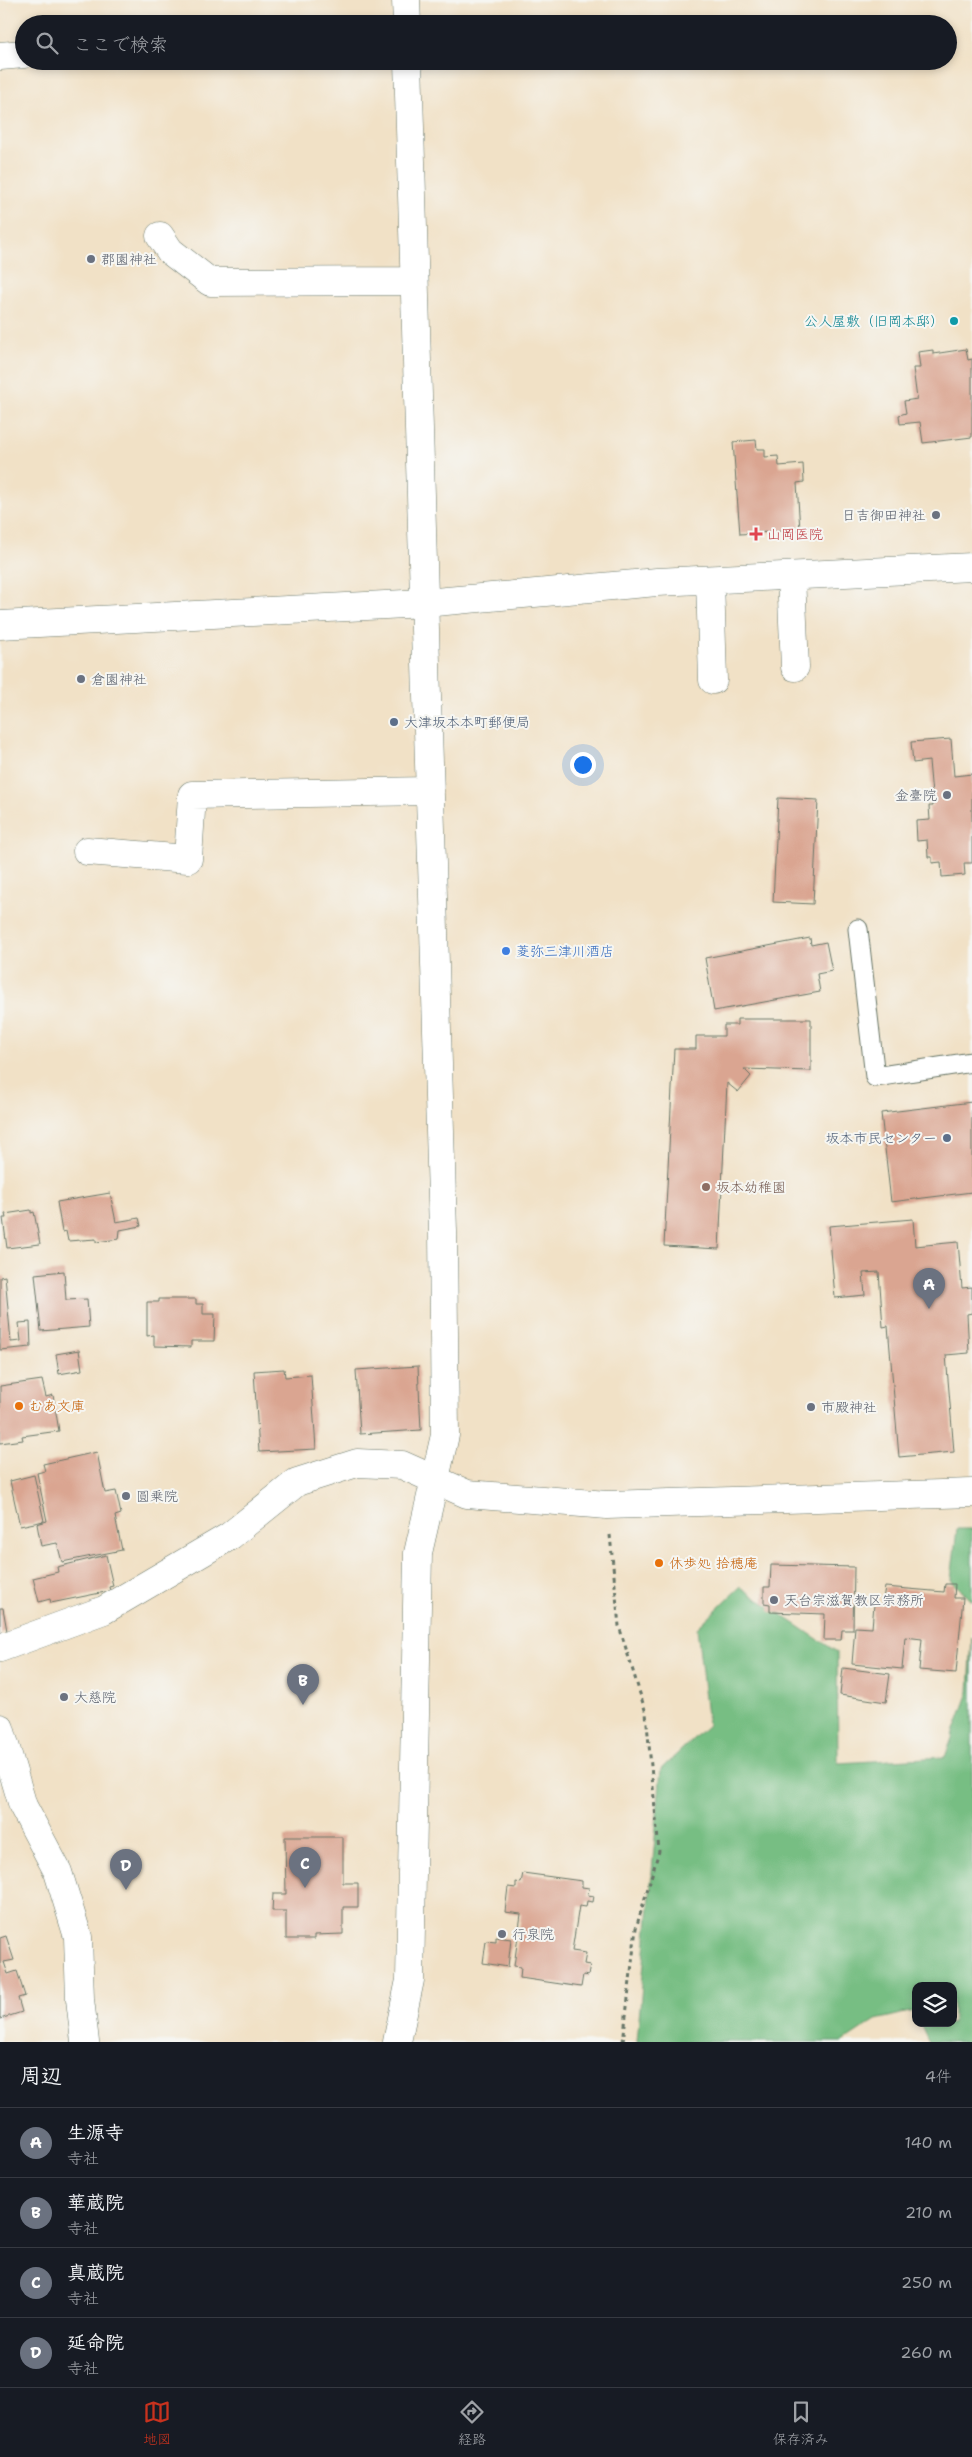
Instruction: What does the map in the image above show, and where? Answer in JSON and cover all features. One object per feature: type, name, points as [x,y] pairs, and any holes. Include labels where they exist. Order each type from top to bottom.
[{"type":"street","points":[[406,0],[406,15]]},
{"type":"street","points":[[0,56],[15,55]]},
{"type":"street","points":[[397,2042],[410,1980],[418,1553],[445,1435],[443,1231],[408,70]]},
{"type":"street","points":[[160,236],[170,250],[210,282],[414,281]]},
{"type":"street","points":[[0,625],[424,603],[710,580],[972,567]]},
{"type":"street","points":[[792,576],[795,667]]},
{"type":"street","points":[[710,580],[713,680]]},
{"type":"street","points":[[87,851],[188,859],[192,795],[430,791]]},
{"type":"street","points":[[0,1648],[104,1610],[230,1536],[297,1482],[357,1463],[402,1464],[467,1494],[607,1504],[972,1493]]},
{"type":"street","points":[[0,1728],[23,1806],[58,1872],[78,1937],[80,1999],[85,2042]]},
{"type":"lane","points":[[858,928],[875,1077],[972,1062]]},
{"type":"path","points":[[607,1504],[619,1626],[646,1713],[659,1851],[636,1928],[623,2042]]},
{"type":"green space","points":[[957,1529],[972,1529],[972,1601],[951,1580]]},
{"type":"green space","points":[[740,1587],[837,1652],[838,1763],[945,1757],[969,1692],[972,1638],[972,2042],[929,2042],[922,2027],[957,2027],[957,1982],[912,1982],[912,2011],[876,2020],[843,2042],[637,2042],[661,1769],[708,1725],[697,1628]]},
{"type":"building","points":[[966,349],[968,360],[972,359],[972,437],[923,443],[920,422],[900,424],[899,415],[906,413],[904,401],[917,399],[913,368],[920,368],[918,352],[933,350],[933,354]]},
{"type":"building","points":[[756,440],[757,449],[765,449],[765,457],[778,456],[779,466],[803,464],[804,482],[797,483],[800,530],[740,534],[733,442]]},
{"type":"building","points":[[951,739],[954,776],[972,774],[972,863],[964,863],[965,875],[942,877],[941,862],[932,863],[932,857],[928,857],[927,840],[917,841],[916,821],[930,820],[929,806],[933,806],[929,761],[913,763],[911,742]]},
{"type":"building","points":[[778,798],[818,800],[813,904],[773,902]]},
{"type":"building","points":[[810,938],[811,945],[826,942],[832,971],[817,974],[820,992],[714,1011],[705,958]]},
{"type":"building","points":[[737,1019],[811,1019],[811,1071],[744,1069],[751,1076],[738,1092],[727,1083],[719,1249],[664,1246],[674,1049],[696,1049],[696,1036],[724,1036],[724,1025],[737,1025]]},
{"type":"building","points":[[972,1102],[972,1192],[891,1202],[881,1113]]},
{"type":"building","points":[[110,1193],[116,1222],[139,1218],[141,1226],[120,1230],[119,1239],[96,1242],[96,1239],[68,1241],[66,1231],[62,1232],[57,1202]]},
{"type":"building","points":[[31,1210],[31,1213],[34,1212],[40,1244],[7,1248],[3,1218],[6,1218],[5,1214]]},
{"type":"building","points":[[913,1219],[915,1246],[958,1242],[962,1288],[972,1287],[972,1313],[967,1314],[969,1353],[946,1355],[954,1452],[899,1457],[888,1326],[883,1327],[879,1272],[863,1273],[865,1295],[835,1298],[829,1226]]},
{"type":"building","points":[[64,1271],[66,1300],[87,1299],[89,1327],[41,1331],[35,1274]]},
{"type":"building","points":[[5,1276],[11,1342],[21,1341],[19,1323],[30,1322],[31,1347],[0,1350],[0,1277]]},
{"type":"building","points":[[159,1299],[196,1299],[196,1304],[203,1304],[203,1314],[215,1314],[214,1341],[191,1341],[191,1347],[154,1346],[154,1335],[147,1336],[147,1302],[159,1302]]},
{"type":"building","points":[[79,1350],[82,1370],[59,1374],[56,1354]]},
{"type":"building","points":[[418,1366],[421,1430],[360,1434],[356,1370]]},
{"type":"building","points":[[284,1369],[285,1377],[311,1375],[316,1449],[259,1452],[254,1371]]},
{"type":"building","points":[[42,1380],[46,1397],[53,1395],[59,1431],[22,1436],[23,1440],[0,1443],[0,1386]]},
{"type":"building","points":[[97,1452],[105,1493],[116,1491],[121,1514],[115,1516],[122,1550],[62,1562],[57,1543],[41,1546],[37,1524],[47,1521],[37,1473],[45,1471],[43,1464]]},
{"type":"building","points":[[34,1475],[44,1521],[20,1526],[10,1481]]},
{"type":"building","points":[[106,1555],[113,1586],[109,1587],[110,1591],[51,1603],[50,1599],[39,1602],[33,1578],[58,1572],[57,1567]]},
{"type":"building","points":[[771,1565],[854,1567],[853,1630],[842,1630],[841,1640],[824,1640],[825,1614],[770,1612],[770,1604],[764,1603],[764,1587],[770,1587]]},
{"type":"building","points":[[945,1584],[955,1584],[954,1598],[963,1598],[956,1673],[919,1670],[922,1639],[905,1637],[902,1669],[852,1664],[855,1627],[872,1628],[874,1604],[882,1605],[885,1587],[944,1592]]},
{"type":"building","points":[[0,1608],[3,1608],[7,1631],[0,1633]]},
{"type":"building","points":[[843,1668],[890,1674],[886,1702],[840,1695]]},
{"type":"building","points":[[285,1837],[343,1837],[343,1883],[358,1883],[358,1907],[343,1907],[343,1934],[314,1935],[314,1939],[286,1939],[286,1911],[272,1911],[273,1894],[286,1894]]},
{"type":"building","points":[[523,1873],[582,1881],[582,1887],[589,1888],[588,1895],[594,1896],[593,1902],[587,1901],[586,1907],[579,1906],[572,1951],[586,1953],[584,1964],[590,1965],[588,1976],[583,1975],[581,1987],[520,1978],[521,1967],[514,1966],[521,1914],[505,1912],[508,1887],[516,1888],[516,1882],[521,1883]]},
{"type":"building","points":[[6,1936],[14,1960],[4,1962],[8,1974],[17,1971],[25,1996],[18,1998],[22,2012],[0,2019],[0,1938]]},
{"type":"building","points":[[496,1937],[511,1939],[508,1967],[483,1963],[486,1941],[496,1942]]},
{"type":"place","name":"郡園神社","points":[[91,259]]},
{"type":"place","name":"公人屋敷（旧岡本邸）","points":[[954,321]]},
{"type":"place","name":"日吉御田神社","points":[[936,515]]},
{"type":"place","name":"山岡医院","points":[[756,534]]},
{"type":"place","name":"倉園神社","points":[[81,679]]},
{"type":"place","name":"大津坂本本町郵便局","points":[[394,722]]},
{"type":"place","name":"金臺院","points":[[947,795]]},
{"type":"place","name":"菱弥三津川酒店","points":[[506,951]]},
{"type":"place","name":"坂本市民センター","points":[[947,1138]]},
{"type":"place","name":"坂本幼稚園","points":[[706,1187]]},
{"type":"place","name":"生源寺","points":[[929,1309]]},
{"type":"place","name":"むあ文庫","points":[[19,1406]]},
{"type":"place","name":"市殿神社","points":[[811,1407]]},
{"type":"place","name":"圓乗院","points":[[126,1496]]},
{"type":"place","name":"休歩処 拾穂庵","points":[[659,1563]]},
{"type":"place","name":"天台宗滋賀教区宗務所","points":[[774,1600]]},
{"type":"place","name":"大慈院","points":[[64,1697]]},
{"type":"place","name":"華蔵院","points":[[303,1705]]},
{"type":"place","name":"真蔵院","points":[[305,1888]]},
{"type":"place","name":"延命院","points":[[126,1890]]},
{"type":"place","name":"行泉院","points":[[502,1934]]}]
